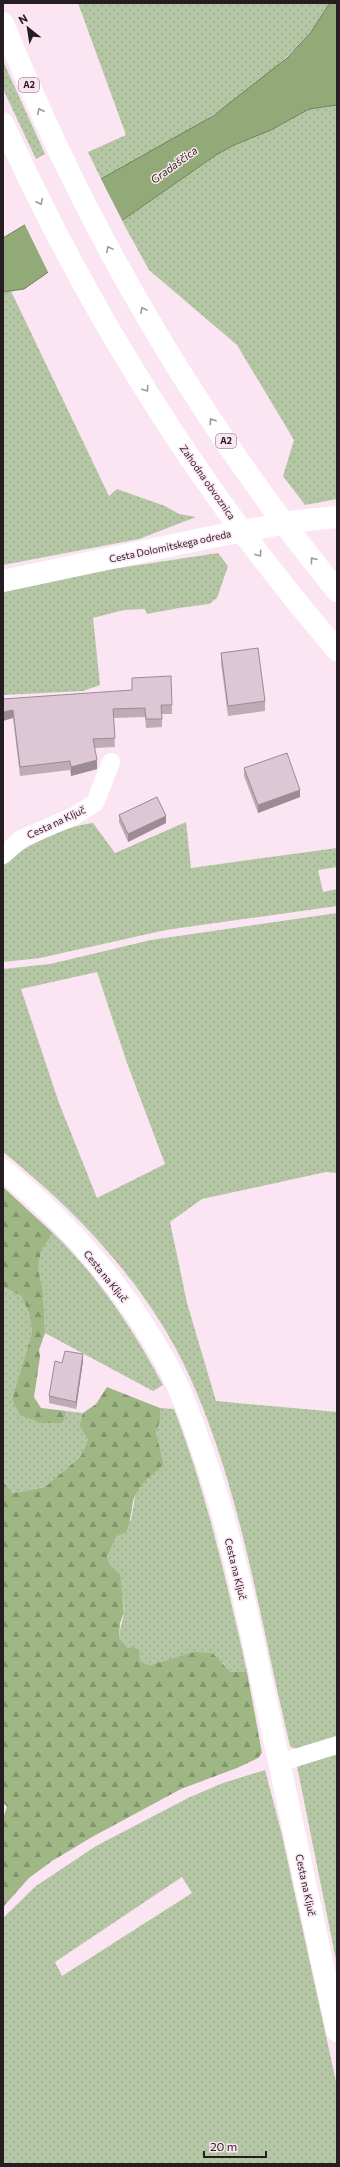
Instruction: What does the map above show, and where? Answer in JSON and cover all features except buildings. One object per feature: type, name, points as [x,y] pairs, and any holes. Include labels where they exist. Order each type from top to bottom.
[{"type":"main road","name":"A2","points":[[3,23],[57,146],[127,283],[159,338],[218,430],[281,520],[337,591]]},
{"type":"main road","name":"Zahodna obvoznica","points":[[3,123],[23,167],[94,303],[158,410],[218,499],[274,574],[337,650]]},
{"type":"main road","name":"Cesta Dolomitskega odreda","points":[[3,581],[262,527],[337,516]]},
{"type":"main road","name":"Cesta na Ključ","points":[[3,1170],[46,1207],[91,1255],[128,1303],[156,1345],[177,1384],[206,1461],[226,1526],[237,1570],[337,2030]]},
{"type":"street","name":"Cesta na Ključ","points":[[3,855],[21,839],[74,816],[95,803],[111,762]]},
{"type":"street","points":[[279,1763],[337,1745]]},
{"type":"shaded area","points":[[78,3],[330,3],[312,30],[263,78],[212,116],[185,133],[101,179],[88,152],[126,135]]},
{"type":"shaded area","points":[[3,61],[45,154],[36,159],[3,89]]},
{"type":"shaded area","points":[[337,105],[337,499],[305,505],[283,476],[294,440],[237,345],[149,270],[122,221],[216,155],[234,145],[271,130],[309,109]]},
{"type":"shaded area","points":[[11,291],[109,496],[117,489],[165,506],[179,514],[196,517],[139,539],[3,565],[3,292]]},
{"type":"shaded area","points":[[218,553],[228,566],[217,598],[209,604],[147,614],[145,609],[124,610],[93,618],[100,685],[83,691],[3,695],[3,592],[73,575]]},
{"type":"shaded area","points":[[186,822],[191,868],[337,848],[337,867],[318,870],[323,892],[337,889],[337,906],[166,930],[40,958],[3,962],[3,866],[21,851],[32,844],[57,833],[70,828],[93,823],[115,853]]},
{"type":"shaded area","points":[[337,913],[337,1173],[326,1172],[202,1199],[170,1222],[187,1303],[216,1401],[337,1412],[337,1739],[307,1749],[300,1749],[290,1746],[248,1558],[223,1465],[207,1419],[189,1375],[173,1343],[154,1311],[109,1253],[58,1200],[3,1152],[3,969],[50,964],[151,940]],"holes":[[[97,972],[127,1063],[165,1164],[97,1198],[59,1103],[21,989]]]},
{"type":"shaded area","points":[[53,1233],[86,1268],[114,1305],[128,1325],[163,1385],[153,1391],[45,1333],[43,1290],[38,1269],[41,1252]]},
{"type":"shaded area","points":[[3,1287],[21,1296],[29,1313],[32,1332],[12,1399],[63,1422],[66,1411],[83,1413],[79,1426],[88,1439],[81,1456],[45,1487],[11,1493],[3,1482]]},
{"type":"shaded area","points":[[160,1408],[174,1409],[197,1473],[224,1572],[247,1672],[231,1672],[223,1663],[178,1657],[150,1665],[140,1661],[119,1638],[124,1614],[123,1601],[107,1557],[117,1536],[131,1520],[136,1492],[148,1476],[164,1465],[156,1432],[160,1421]]},
{"type":"shaded area","points":[[337,1753],[337,1965],[297,1766]]},
{"type":"shaded area","points":[[265,1770],[281,1831],[337,2086],[337,2164],[3,2164],[3,1918],[36,1886],[96,1846],[190,1797],[223,1783]],"holes":[[[182,1877],[192,1893],[62,1976],[55,1962]]]},
{"type":"green space","points":[[3,1187],[53,1233],[41,1252],[38,1269],[43,1290],[45,1333],[39,1350],[40,1357],[34,1397],[41,1408],[66,1411],[63,1423],[42,1423],[20,1415],[12,1399],[32,1332],[29,1313],[21,1296],[3,1287]]},
{"type":"green space","points":[[107,1387],[160,1408],[160,1421],[156,1432],[164,1465],[150,1476],[138,1490],[133,1501],[128,1528],[126,1532],[117,1536],[107,1557],[111,1566],[120,1574],[124,1613],[120,1623],[119,1638],[128,1648],[133,1647],[139,1650],[140,1661],[150,1665],[194,1652],[212,1653],[231,1672],[247,1672],[262,1753],[258,1758],[237,1768],[181,1789],[92,1837],[52,1861],[29,1878],[4,1906],[3,1818],[7,1807],[3,1802],[3,1482],[12,1493],[45,1487],[81,1456],[88,1439],[79,1426],[83,1413],[96,1404]]},
{"type":"water","name":"Gradaščica","points":[[330,3],[337,3],[337,105],[309,109],[271,130],[234,145],[216,155],[24,289],[3,292],[3,238],[101,179],[213,116],[287,58],[311,32]]},
{"type":"pier","points":[[100,177],[123,222],[49,274],[24,223]]}]
